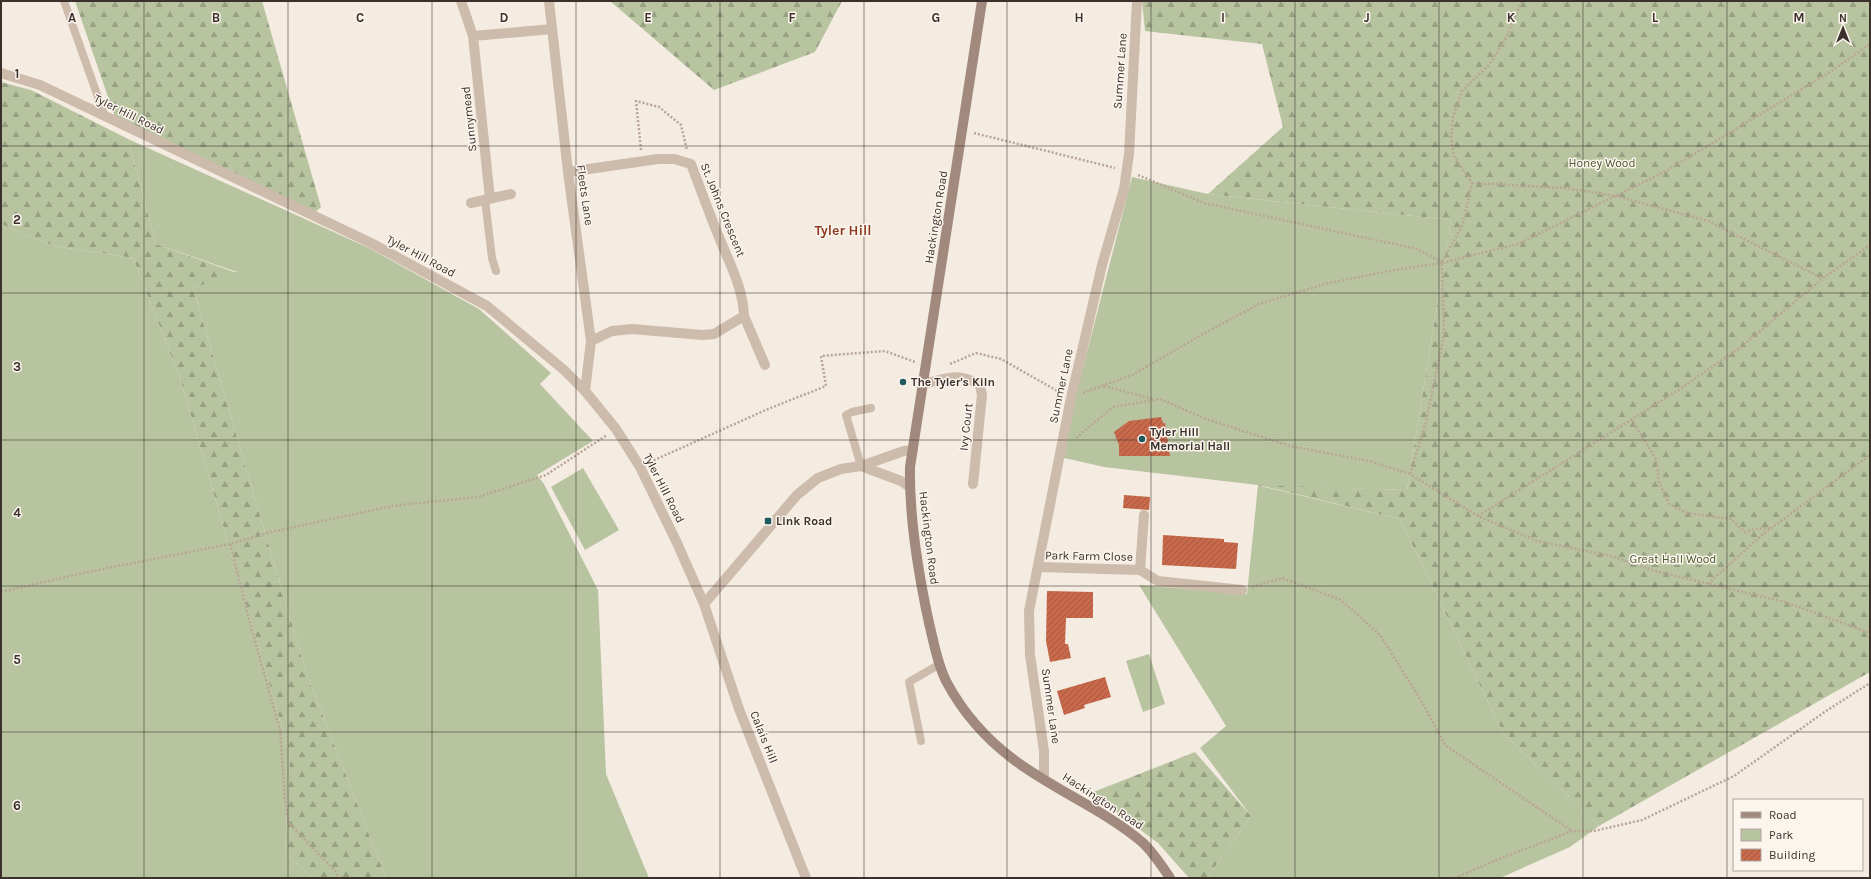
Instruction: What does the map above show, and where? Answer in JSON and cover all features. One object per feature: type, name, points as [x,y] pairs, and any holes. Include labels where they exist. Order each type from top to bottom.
[{"type":"street","name":"Sunnymead","points":[[461,1],[473,36],[488,199]]},
{"type":"street","name":"Fleets Lane","points":[[549,1],[568,172],[591,341],[585,391]]},
{"type":"street","name":"Hackington Road","points":[[982,1],[913,450],[910,487],[913,531],[925,605],[940,664],[946,680],[966,713],[988,738],[1018,762],[1119,825],[1143,843],[1170,878]]},
{"type":"street","name":"Summer Lane","points":[[1044,778],[1044,751],[1030,655],[1029,611],[1062,450],[1070,398],[1102,265],[1124,189],[1129,154],[1137,1]]},
{"type":"street","points":[[473,36],[552,29]]},
{"type":"street","name":"Tyler Hill Road","points":[[1,73],[40,85],[371,243],[487,306],[564,370],[585,391],[616,429],[640,467],[677,543],[704,604]]},
{"type":"street","name":"St. Johns Crescent","points":[[568,172],[642,161],[674,159],[691,164],[721,243],[737,278],[744,316],[765,365]]},
{"type":"street","points":[[471,203],[511,194]]},
{"type":"street","points":[[591,341],[612,331],[632,329],[702,335],[714,334],[744,316]]},
{"type":"street","name":"Ivy Court","points":[[924,384],[954,376],[970,379],[980,385],[982,395],[973,484]]},
{"type":"street","points":[[704,604],[797,495],[818,478],[841,469],[861,466],[904,451],[913,450]]},
{"type":"street","points":[[861,466],[895,479],[910,487]]},
{"type":"street","name":"Park Farm Close","points":[[1140,570],[1144,515]]},
{"type":"street","name":"Park Farm Close","points":[[1038,567],[1140,570],[1158,581],[1242,590]]},
{"type":"street","name":"Calais Hill","points":[[704,604],[739,710],[806,878]]},
{"type":"lane","points":[[64,1],[105,117]]},
{"type":"lane","points":[[488,199],[492,258],[496,271]]},
{"type":"lane","points":[[861,466],[846,415],[852,412],[871,408]]},
{"type":"lane","points":[[921,742],[909,682],[940,664]]},
{"type":"path","points":[[1410,474],[1426,422],[1444,335],[1442,263],[1462,226],[1472,183],[1454,156],[1451,137],[1453,117],[1462,91],[1489,66],[1505,40],[1522,1]]},
{"type":"path","points":[[948,365],[976,353],[1001,359],[1070,398],[1132,375],[1201,334],[1259,304],[1326,284],[1394,270],[1442,263],[1518,244],[1666,171],[1827,74],[1870,44]]},
{"type":"path","points":[[642,161],[636,101],[659,107],[680,125],[691,164]]},
{"type":"path","points":[[962,130],[1127,170],[1204,203],[1417,249],[1442,263]]},
{"type":"path","points":[[1472,183],[1565,188],[1616,196],[1708,221],[1822,279]]},
{"type":"path","points":[[1478,516],[1632,420],[1741,347],[1822,279],[1870,245]]},
{"type":"path","points":[[640,467],[768,409],[826,386],[821,356],[884,351],[917,363]]},
{"type":"path","points":[[1103,386],[1156,400]]},
{"type":"path","points":[[1062,450],[1113,408],[1160,399],[1206,419],[1290,446],[1369,461],[1410,474],[1478,516],[1536,541],[1611,556],[1655,571],[1708,585],[1785,602],[1870,634]]},
{"type":"path","points":[[1632,420],[1656,459],[1659,482],[1668,504],[1687,513],[1730,519],[1745,532],[1754,529],[1772,528]]},
{"type":"path","points":[[1,592],[83,573],[230,544],[271,532],[392,506],[478,497],[546,475],[616,429]]},
{"type":"path","points":[[1708,585],[1772,528],[1870,454]]},
{"type":"path","points":[[230,544],[280,730],[285,800],[289,823],[336,872],[338,878]]},
{"type":"path","points":[[1242,590],[1282,578],[1341,600],[1381,636],[1422,702],[1445,745],[1572,831]]},
{"type":"path","points":[[1455,878],[1494,861],[1572,831],[1594,831],[1642,820],[1734,776],[1870,683]]},
{"type":"green space","points":[[75,1],[262,1],[321,207],[312,215],[117,123]]},
{"type":"green space","points":[[610,1],[842,1],[815,52],[714,90]]},
{"type":"green space","points":[[1142,1],[1870,1],[1870,672],[1599,826],[1503,733],[1400,519],[1258,485],[1407,490],[1451,220],[1208,194],[1283,127],[1262,44],[1145,31]]},
{"type":"green space","points":[[1,82],[31,90],[128,139],[156,244],[237,273],[193,288],[307,675],[386,878],[312,878],[285,852],[290,755],[180,378],[133,258],[54,246],[1,224]]},
{"type":"green space","points":[[128,139],[369,248],[479,309],[551,373],[540,384],[593,441],[537,475],[544,484],[598,590],[606,774],[649,878],[386,878],[307,675],[193,288],[237,272],[156,244]]},
{"type":"green space","points":[[1132,177],[1208,194],[1451,220],[1407,490],[1260,486],[1400,519],[1503,733],[1599,826],[1570,847],[1500,878],[1207,878],[1251,816],[1200,748],[1226,726],[1139,585],[1247,594],[1258,485],[1104,467],[1060,457]]},
{"type":"green space","points":[[1,224],[54,246],[133,258],[180,378],[290,755],[285,852],[312,878],[1,878]]},
{"type":"green space","points":[[583,468],[619,530],[585,550],[551,487]]},
{"type":"green space","points":[[1149,654],[1165,704],[1143,712],[1126,661]]},
{"type":"green space","points":[[1195,752],[1251,816],[1207,878],[1189,878],[1158,843],[1091,793]]},
{"type":"building","name":"Tyler Hill Memorial Hall","points":[[1161,417],[1163,423],[1165,423],[1170,456],[1119,456],[1119,445],[1114,432],[1129,421]]},
{"type":"building","points":[[1124,495],[1150,497],[1149,510],[1123,508]]},
{"type":"building","points":[[1163,535],[1224,539],[1224,542],[1238,543],[1236,569],[1162,565]]},
{"type":"building","points":[[1047,591],[1093,592],[1093,618],[1066,618],[1065,644],[1068,644],[1071,658],[1050,662],[1046,641]]},
{"type":"building","points":[[1105,677],[1111,697],[1084,705],[1085,708],[1064,715],[1057,691]]},
{"type":"place","name":"The Tyler's Kiln","points":[[903,382]]},
{"type":"place","name":"Tyler Hill Memorial Hall","points":[[1142,439]]},
{"type":"place","name":"Link Road","points":[[768,521]]},
{"type":"district","name":"Tyler Hill","points":[[843,230]]},
{"type":"park label","name":"Honey Wood","points":[[1602,163]]},
{"type":"park label","name":"Great Hall Wood","points":[[1673,559]]}]
